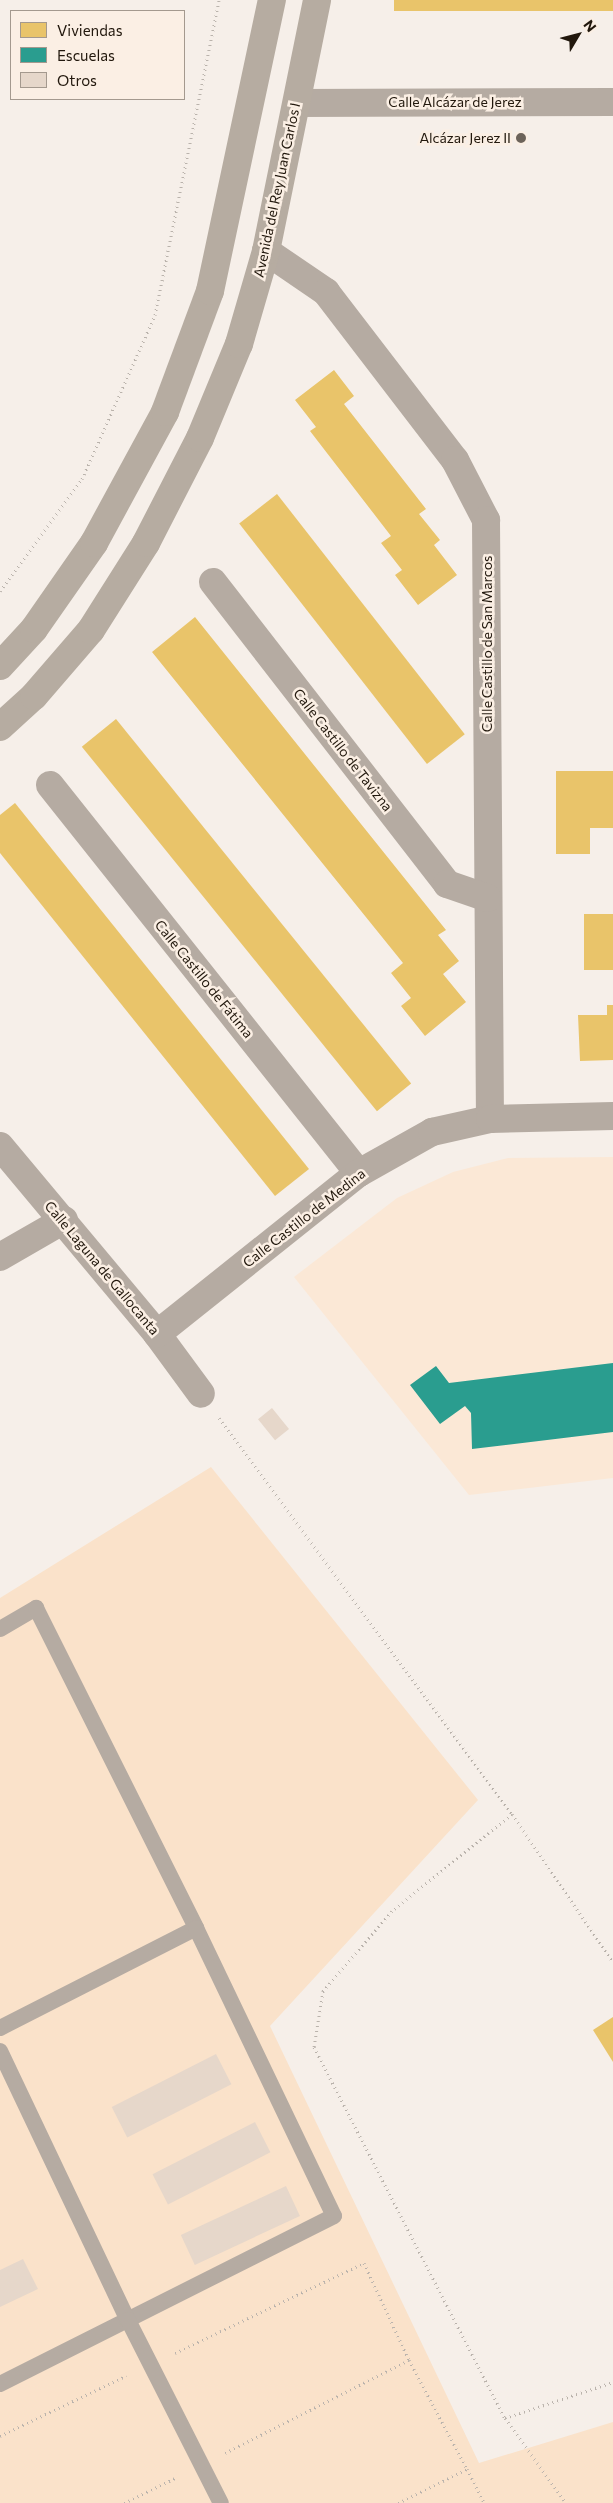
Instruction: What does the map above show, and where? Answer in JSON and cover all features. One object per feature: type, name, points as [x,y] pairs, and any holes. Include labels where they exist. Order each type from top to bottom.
[{"type":"main road","points":[[0,666],[34,630],[94,543],[165,412],[210,291],[272,0]]},
{"type":"main road","name":"Avenida del Rey Juan Carlos I","points":[[0,727],[34,696],[91,630],[146,542],[200,438],[239,344],[266,251],[317,0]]},
{"type":"street","name":"Calle Alcázar de Jerez","points":[[296,103],[613,102]]},
{"type":"street","name":"Calle Castillo de San Marcos","points":[[266,251],[326,292],[455,460],[486,520],[490,1119]]},
{"type":"street","name":"Calle Castillo de Tavizna","points":[[213,582],[447,884],[488,898]]},
{"type":"street","name":"Calle Castillo de Fátima","points":[[50,785],[359,1173]]},
{"type":"street","name":"Calle Castillo de Medina","points":[[157,1334],[359,1173],[432,1132],[490,1119],[613,1116]]},
{"type":"street","name":"Calle Laguna de Gallocanta","points":[[0,1146],[64,1220],[157,1334],[201,1394]]},
{"type":"street","points":[[0,1257],[64,1220]]},
{"type":"lane","points":[[0,1629],[36,1608],[196,1928],[334,2216],[0,2384]]},
{"type":"lane","points":[[0,2028],[196,1928]]},
{"type":"lane","points":[[0,2051],[128,2320],[221,2503]]},
{"type":"path","points":[[0,591],[82,479],[155,315],[219,0]]},
{"type":"path","points":[[201,1394],[512,1814],[613,1962]]},
{"type":"path","points":[[512,1814],[392,1911],[323,1991],[314,2048],[505,2418],[566,2503]]},
{"type":"path","points":[[0,2436],[364,2263],[410,2360],[484,2503]]},
{"type":"path","points":[[124,2503],[410,2360]]},
{"type":"path","points":[[505,2418],[613,2382]]},
{"type":"path","points":[[398,2503],[467,2469]]},
{"type":"shaded area","points":[[613,1157],[613,1478],[469,1495],[294,1277],[397,1198],[453,1172],[508,1158]]},
{"type":"shaded area","points":[[211,1467],[478,1800],[270,2026],[479,2463],[613,2422],[613,2503],[0,2503],[0,1598]]},
{"type":"building: Viviendas","points":[[394,0],[613,0],[613,11],[394,11]]},
{"type":"building: Viviendas","points":[[334,370],[354,396],[344,404],[426,509],[419,514],[440,540],[434,545],[457,575],[418,605],[395,575],[402,570],[381,543],[391,536],[310,431],[316,427],[295,400]]},
{"type":"building: Viviendas","points":[[277,494],[465,734],[427,764],[239,524]]},
{"type":"building: Viviendas","points":[[195,617],[446,930],[438,935],[459,961],[443,974],[466,1002],[425,1036],[401,1006],[411,998],[391,973],[403,963],[152,652]]},
{"type":"building: Viviendas","points":[[116,719],[411,1083],[377,1111],[82,747]]},
{"type":"building: Viviendas","points":[[556,771],[613,771],[613,828],[590,828],[590,854],[556,854]]},
{"type":"building: Viviendas","points":[[15,803],[309,1169],[275,1196],[0,853],[0,815]]},
{"type":"building: Viviendas","points":[[584,914],[613,914],[613,970],[584,970]]},
{"type":"building: Viviendas","points":[[607,1005],[613,1005],[613,1060],[580,1061],[578,1015],[607,1015]]},
{"type":"building: Viviendas","points":[[613,2017],[613,2062],[593,2030]]},
{"type":"building: Escuelas","points":[[613,1363],[613,1432],[472,1449],[471,1413],[465,1406],[440,1424],[410,1385],[436,1366],[449,1383]]},
{"type":"building: Otros","points":[[272,1408],[289,1429],[275,1440],[258,1419]]},
{"type":"building: Otros","points":[[216,2054],[231,2084],[127,2137],[112,2107]]},
{"type":"building: Otros","points":[[255,2122],[270,2152],[168,2205],[153,2174]]},
{"type":"building: Otros","points":[[286,2186],[300,2216],[195,2265],[181,2235]]},
{"type":"building: Otros","points":[[23,2259],[38,2289],[0,2307],[0,2270]]},
{"type":"place","name":"Alcázar Jerez II","points":[[521,138]]}]
